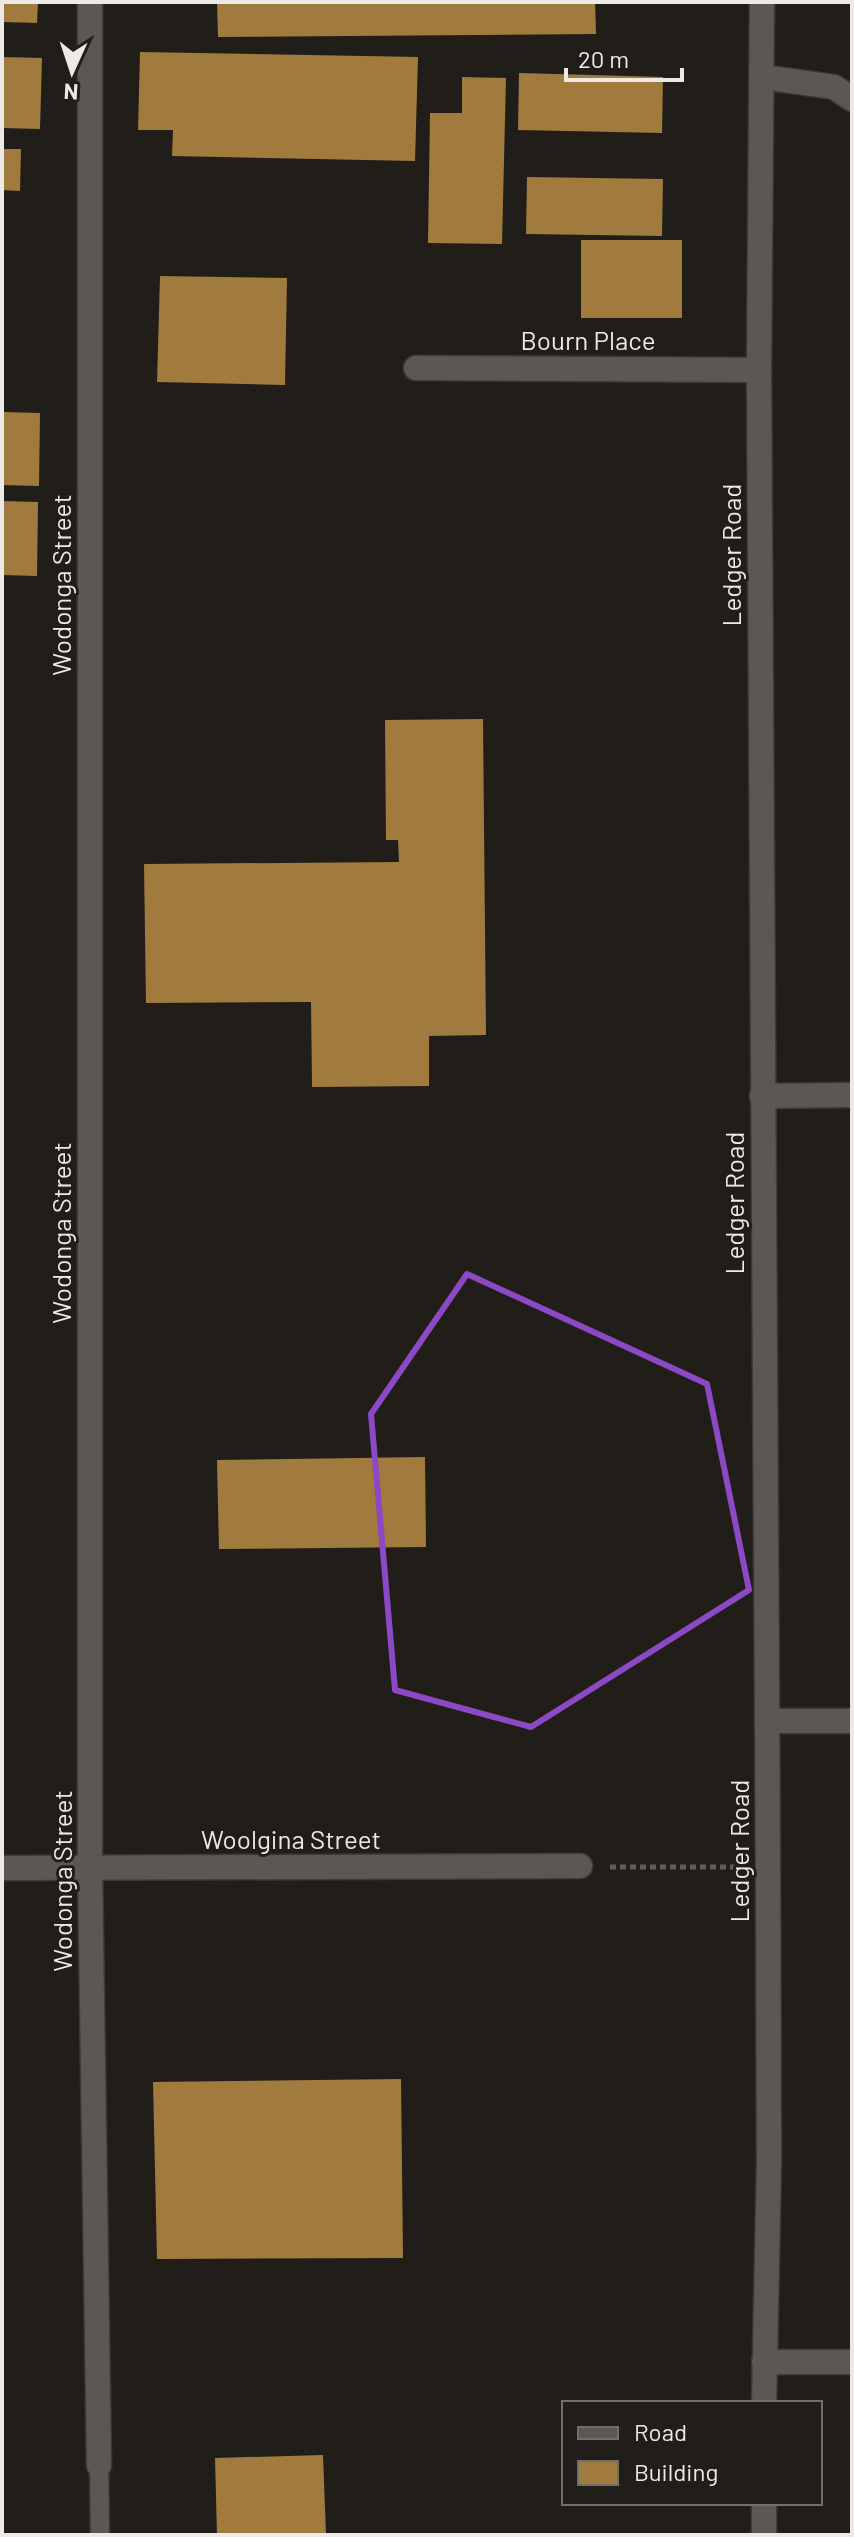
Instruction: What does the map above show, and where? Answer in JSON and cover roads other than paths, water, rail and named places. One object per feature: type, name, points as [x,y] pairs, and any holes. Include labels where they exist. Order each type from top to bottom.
[{"type":"street","name":"Wodonga Street","points":[[90,2],[90,1868],[99,2465]]},
{"type":"street","name":"Ledger Road","points":[[762,2],[759,370],[769,2162],[764,2401]]},
{"type":"street","points":[[763,77],[834,87],[852,99]]},
{"type":"street","name":"Bourn Place","points":[[416,368],[759,370]]},
{"type":"street","points":[[762,1096],[852,1095]]},
{"type":"street","points":[[767,1721],[852,1721]]},
{"type":"street","name":"Woolgina Street","points":[[2,1868],[577,1866]]},
{"type":"street","points":[[764,2362],[852,2362]]},
{"type":"street","points":[[764,2505],[764,2535]]},
{"type":"lane","points":[[99,2465],[100,2535]]}]
